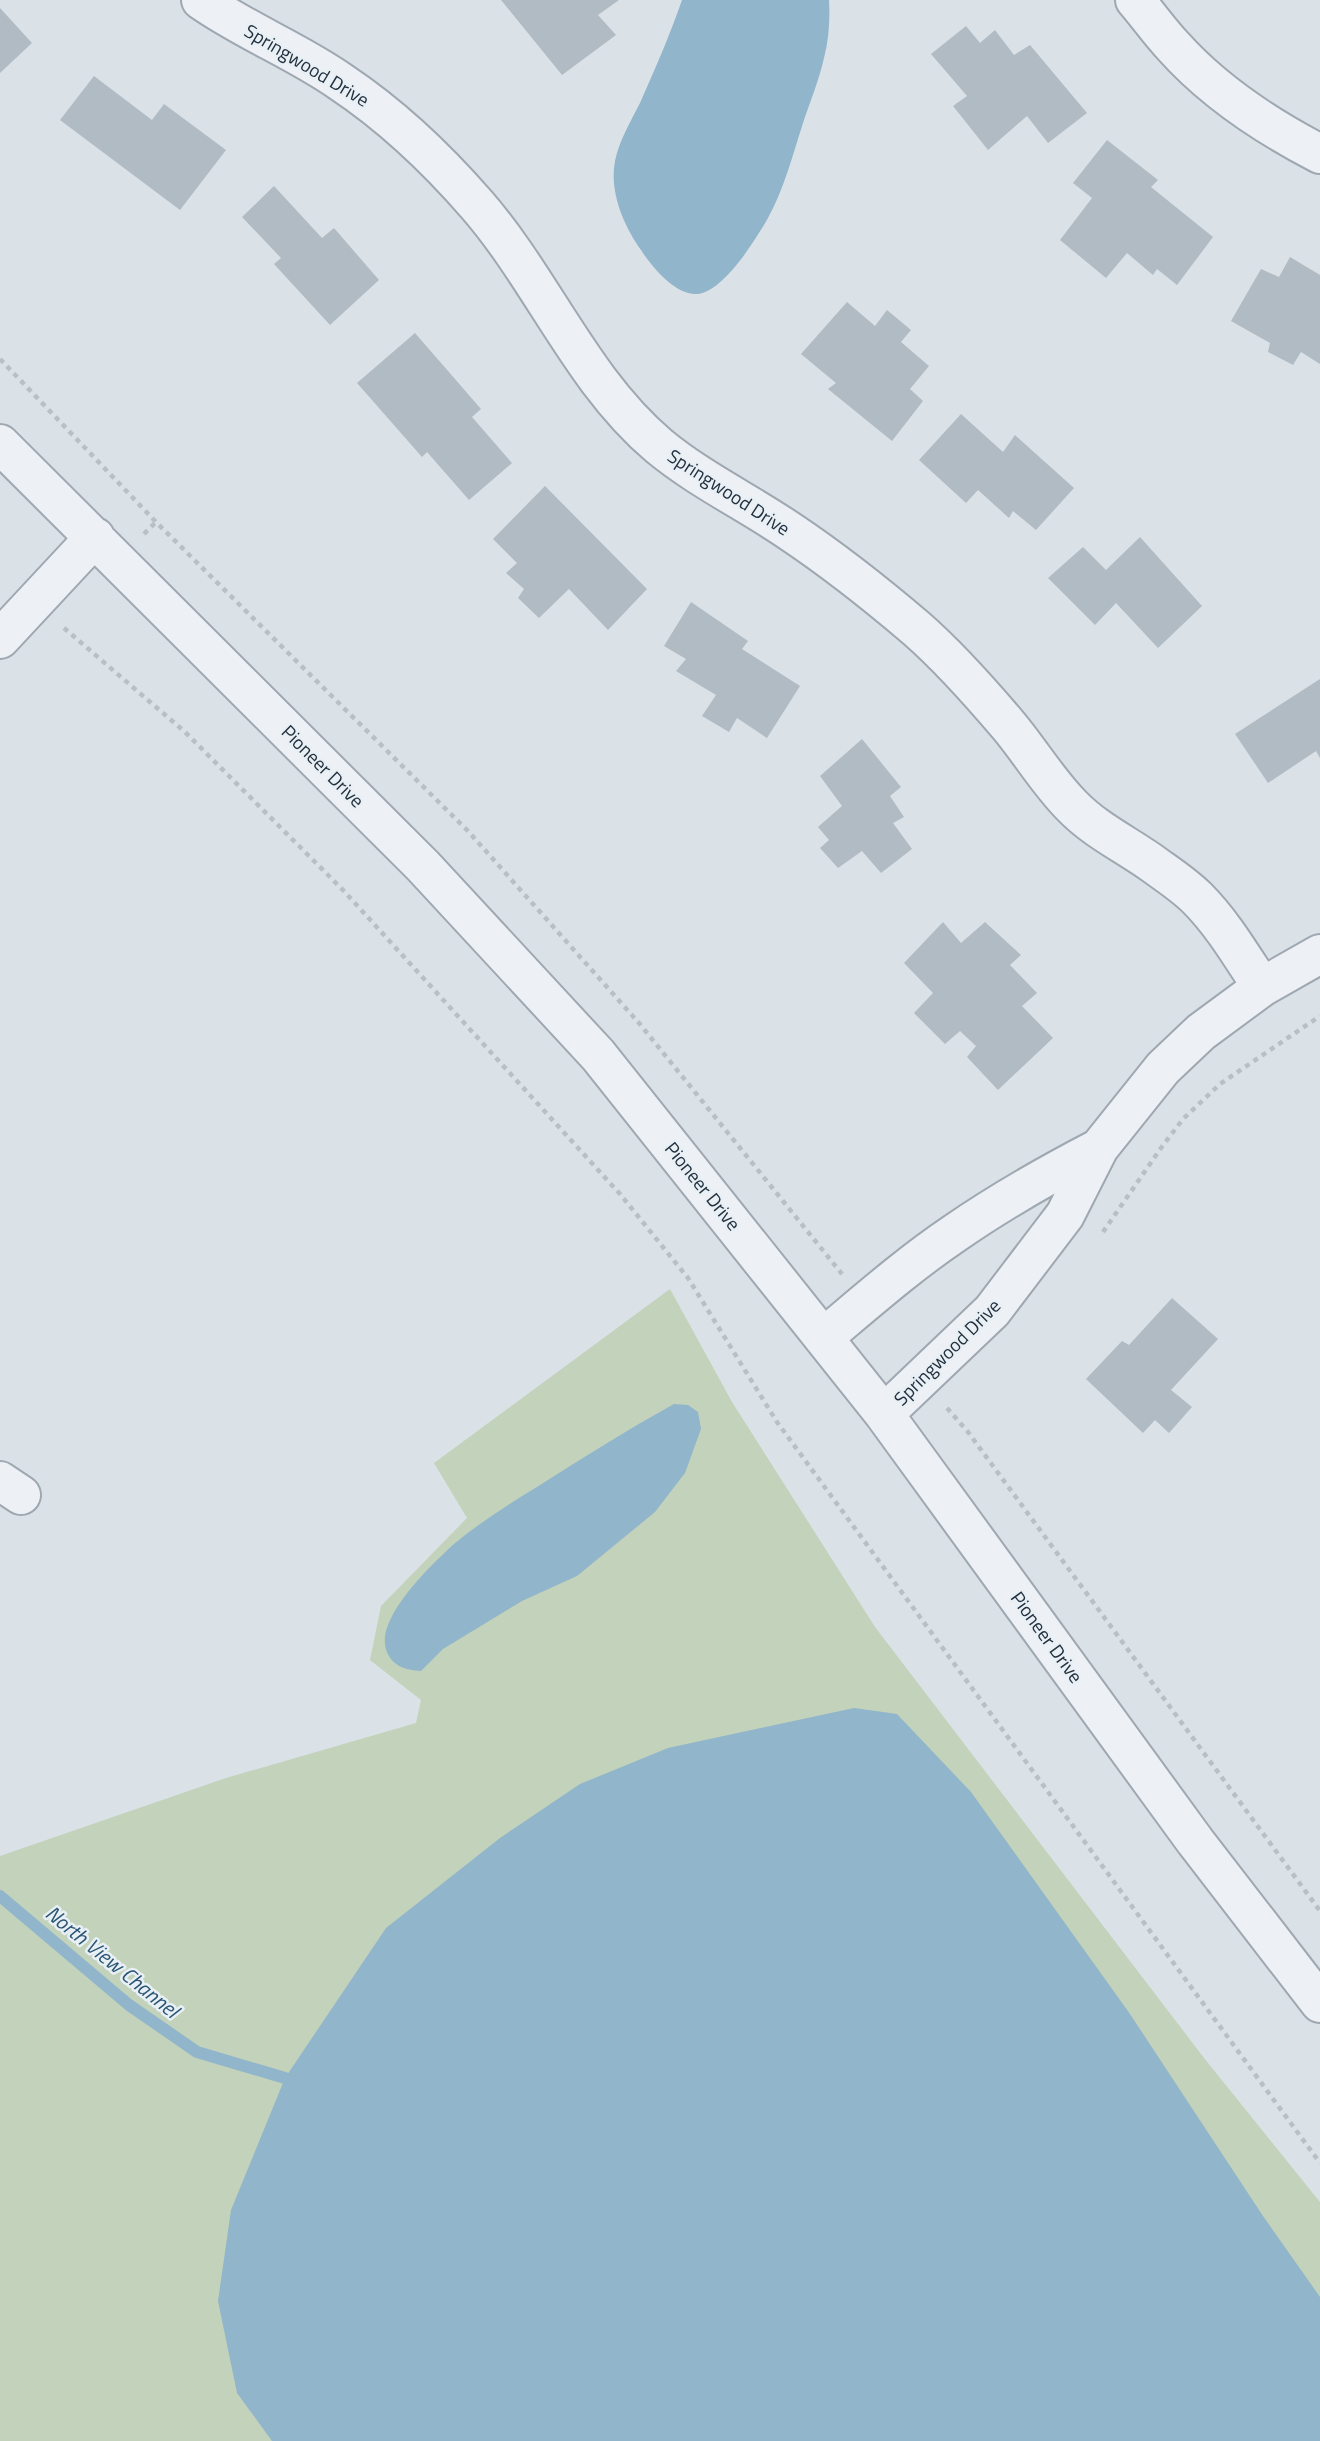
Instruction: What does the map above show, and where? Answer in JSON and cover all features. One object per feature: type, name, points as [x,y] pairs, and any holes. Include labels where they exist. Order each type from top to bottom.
[{"type":"street","name":"Springwood Drive","points":[[201,0],[339,80],[390,118],[478,207],[516,253],[586,362],[620,409],[659,446],[702,478],[788,530],[863,585],[919,631],[1008,725],[1073,807],[1113,839],[1155,865],[1196,897],[1223,929],[1262,987]]},
{"type":"street","points":[[1135,0],[1174,47],[1221,92],[1276,132],[1320,154]]},
{"type":"street","name":"Pioneer Drive","points":[[0,444],[423,866],[598,1055],[884,1414],[1195,1841],[1320,2003]]},
{"type":"street","points":[[0,639],[95,537]]},
{"type":"street","name":"Springwood Drive","points":[[884,1414],[992,1311],[1065,1215],[1099,1148],[1163,1068],[1201,1032],[1262,987],[1320,954]]},
{"type":"street","name":"Springwood Drive","points":[[824,1337],[954,1233],[1033,1183],[1099,1148]]},
{"type":"path","points":[[0,359],[156,522],[468,831],[639,1023],[865,1303]]},
{"type":"path","points":[[60,625],[185,733],[343,890],[620,1194],[688,1278],[777,1422],[1320,2163]]},
{"type":"path","points":[[1096,1242],[1183,1119],[1220,1084],[1320,1016]]},
{"type":"path","points":[[921,1377],[968,1432],[1320,1911]]},
{"type":"green space","points":[[670,1289],[732,1402],[875,1627],[1204,2058],[1320,2202],[1320,2441],[0,2441],[0,1856],[226,1778],[416,1723],[421,1700],[370,1660],[381,1606],[467,1518],[434,1463]]},
{"type":"water","points":[[682,0],[829,0],[826,51],[774,207],[738,263],[718,284],[698,294],[673,285],[646,257],[619,208],[614,185],[619,146],[657,65]]},
{"type":"water","points":[[674,1404],[688,1405],[698,1412],[701,1429],[685,1473],[655,1512],[577,1576],[522,1601],[443,1649],[421,1671],[406,1669],[393,1661],[387,1652],[385,1639],[396,1609],[419,1579],[454,1544],[516,1500]]},
{"type":"water","points":[[854,1708],[897,1714],[971,1792],[1130,2014],[1263,2216],[1320,2297],[1320,2441],[272,2441],[237,2393],[218,2301],[231,2210],[285,2078],[386,1928],[500,1838],[580,1784],[668,1748]]},
{"type":"building","points":[[501,0],[619,0],[598,15],[616,35],[562,75]]},
{"type":"building","points":[[0,8],[32,43],[0,73]]},
{"type":"building","points":[[966,26],[980,43],[995,30],[1014,55],[1030,45],[1087,113],[1048,143],[1027,116],[988,150],[953,106],[967,96],[931,54]]},
{"type":"building","points":[[94,76],[152,120],[164,104],[226,150],[180,210],[60,120]]},
{"type":"building","points":[[1107,140],[1158,180],[1151,187],[1213,237],[1177,285],[1157,269],[1153,275],[1127,253],[1106,278],[1060,240],[1092,198],[1073,183]]},
{"type":"building","points":[[274,186],[322,238],[334,228],[379,280],[330,325],[274,264],[281,258],[242,217]]},
{"type":"building","points":[[1290,257],[1320,275],[1320,364],[1301,352],[1293,365],[1268,352],[1270,343],[1231,321],[1261,269],[1279,277]]},
{"type":"building","points":[[847,302],[875,326],[887,310],[911,330],[901,342],[929,366],[910,389],[923,401],[892,441],[828,389],[836,383],[801,354]]},
{"type":"building","points":[[415,333],[481,409],[472,417],[512,463],[469,500],[427,452],[422,457],[357,383]]},
{"type":"building","points":[[961,414],[1003,452],[1015,435],[1074,488],[1036,530],[1013,511],[1009,518],[978,490],[966,503],[919,460]]},
{"type":"building","points":[[545,486],[647,589],[608,630],[569,589],[539,618],[518,598],[524,589],[506,573],[517,563],[493,539]]},
{"type":"building","points":[[1140,537],[1202,606],[1158,648],[1116,603],[1095,625],[1048,578],[1083,547],[1106,570]]},
{"type":"building","points":[[691,602],[748,641],[742,649],[800,686],[767,738],[737,718],[729,732],[702,716],[716,695],[676,671],[686,659],[664,646]]},
{"type":"building","points":[[1320,679],[1320,758],[1316,751],[1268,783],[1235,734]]},
{"type":"building","points":[[862,739],[901,787],[890,796],[904,817],[893,823],[912,849],[881,873],[862,851],[838,868],[820,848],[829,840],[818,827],[842,806],[820,776]]},
{"type":"building","points":[[943,922],[961,943],[985,922],[1021,955],[1010,965],[1037,993],[1022,1006],[1053,1038],[998,1090],[967,1057],[976,1046],[960,1031],[945,1044],[914,1013],[933,993],[904,963]]},
{"type":"building","points":[[1172,1298],[1218,1339],[1171,1390],[1192,1407],[1169,1433],[1155,1420],[1143,1433],[1086,1379],[1122,1341],[1129,1345]]},
{"type":"waterway","name":"North View Channel","points":[[0,1896],[129,2005],[197,2052],[285,2078]]}]
